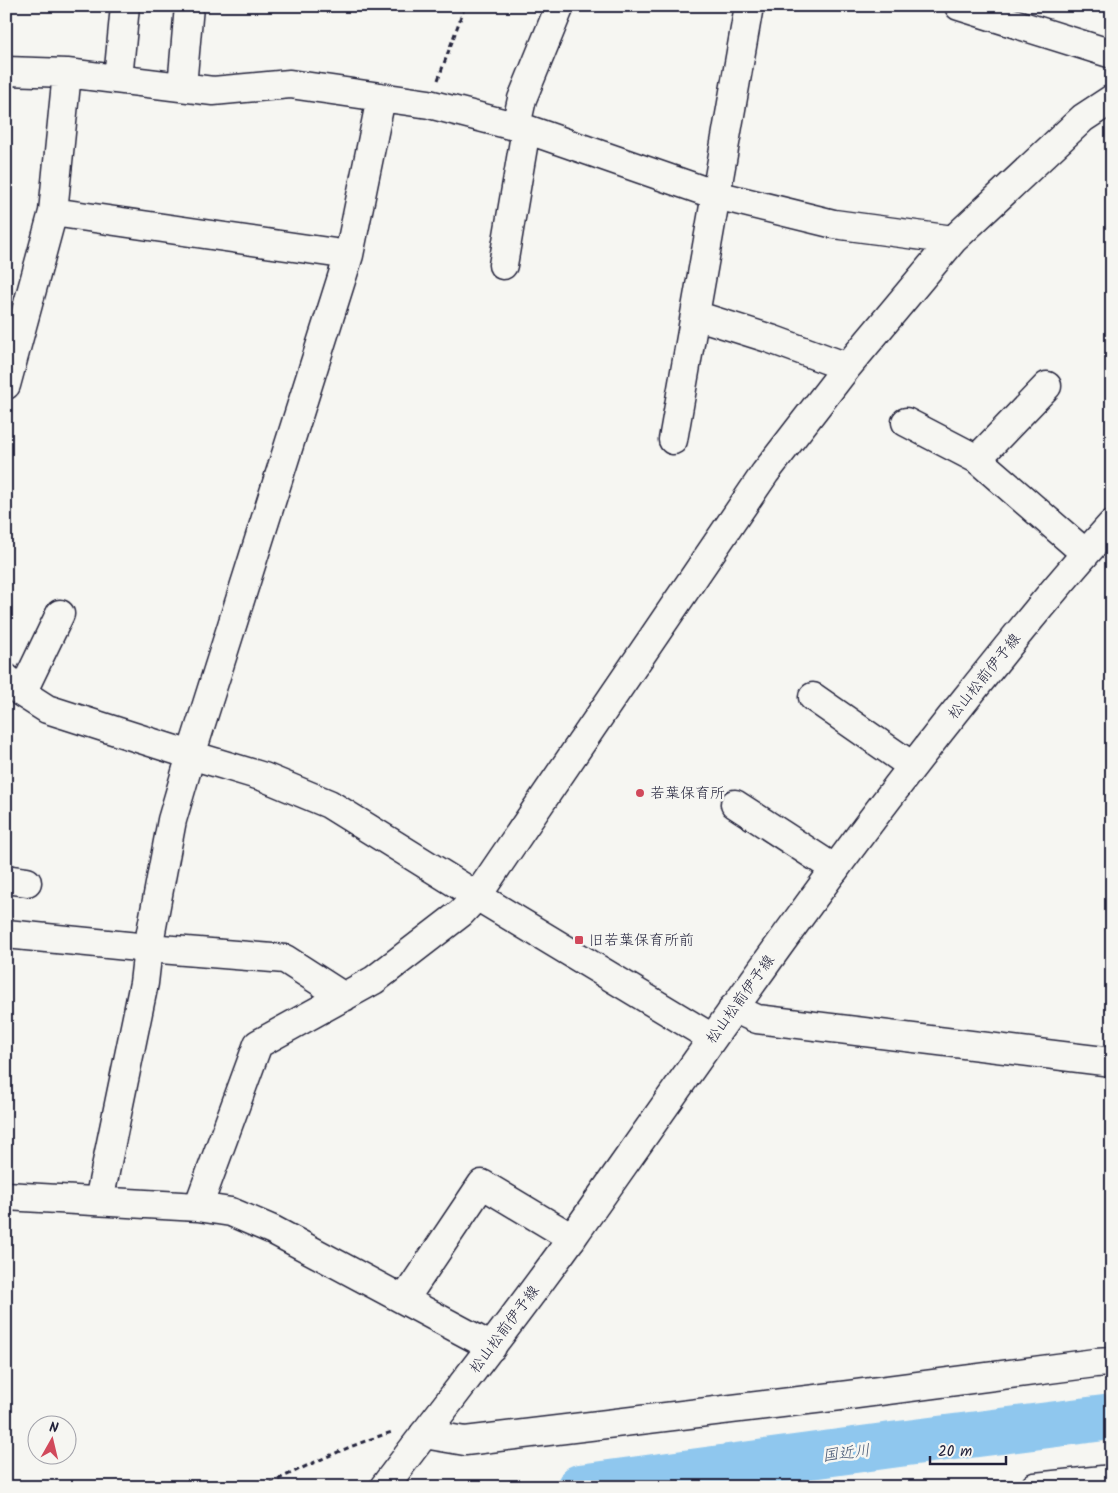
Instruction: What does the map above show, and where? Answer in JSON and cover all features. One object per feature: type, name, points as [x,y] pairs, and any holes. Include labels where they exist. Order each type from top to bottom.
[{"type":"street","points":[[118,79],[125,6]]},
{"type":"street","points":[[182,87],[189,6]]},
{"type":"street","points":[[503,265],[521,128],[522,99],[560,6]]},
{"type":"street","points":[[673,440],[749,6]]},
{"type":"street","points":[[959,6],[1112,54]]},
{"type":"street","points":[[6,71],[67,73],[213,91],[290,84],[429,104],[521,128],[716,195],[834,224],[953,240]]},
{"type":"street","points":[[6,385],[53,212],[67,73]]},
{"type":"street","points":[[99,1201],[144,983],[148,948],[172,820],[349,255],[381,98]]},
{"type":"street","points":[[198,1207],[258,1044],[344,997],[381,974],[461,913],[477,896],[765,473],[847,367],[953,240],[1083,118],[1112,99]]},
{"type":"street","points":[[53,212],[349,255]]},
{"type":"street","points":[[695,315],[771,339],[847,367]]},
{"type":"street","points":[[977,459],[1046,386]]},
{"type":"street","points":[[906,422],[977,459],[1085,553]]},
{"type":"street","name":"松山松前伊予線","points":[[384,1487],[492,1347],[572,1238],[733,1008],[912,766],[1035,612],[1112,524]]},
{"type":"street","points":[[60,614],[14,686],[47,709],[264,776],[329,804],[712,1038]]},
{"type":"street","points":[[812,697],[912,766]]},
{"type":"street","points":[[735,804],[835,869]]},
{"type":"street","points":[[6,934],[285,959],[344,997]]},
{"type":"street","points":[[733,1008],[757,1019],[1112,1062]]},
{"type":"street","points":[[404,1300],[482,1184],[572,1238]]},
{"type":"street","points":[[6,1196],[198,1207],[231,1212],[273,1230],[492,1347]]},
{"type":"street","points":[[424,1434],[465,1441],[1112,1362]]},
{"type":"street","points":[[1035,1487],[1112,1479]]},
{"type":"path","points":[[429,104],[466,6]]},
{"type":"path","points":[[262,1487],[369,1439],[399,1430],[424,1434]]},
{"type":"waterway","name":"国近川","points":[[580,1487],[1112,1417]]},
{"type":"place","name":"若葉保育所","points":[[640,793]]},
{"type":"place","name":"旧若葉保育所前","points":[[579,940]]}]
